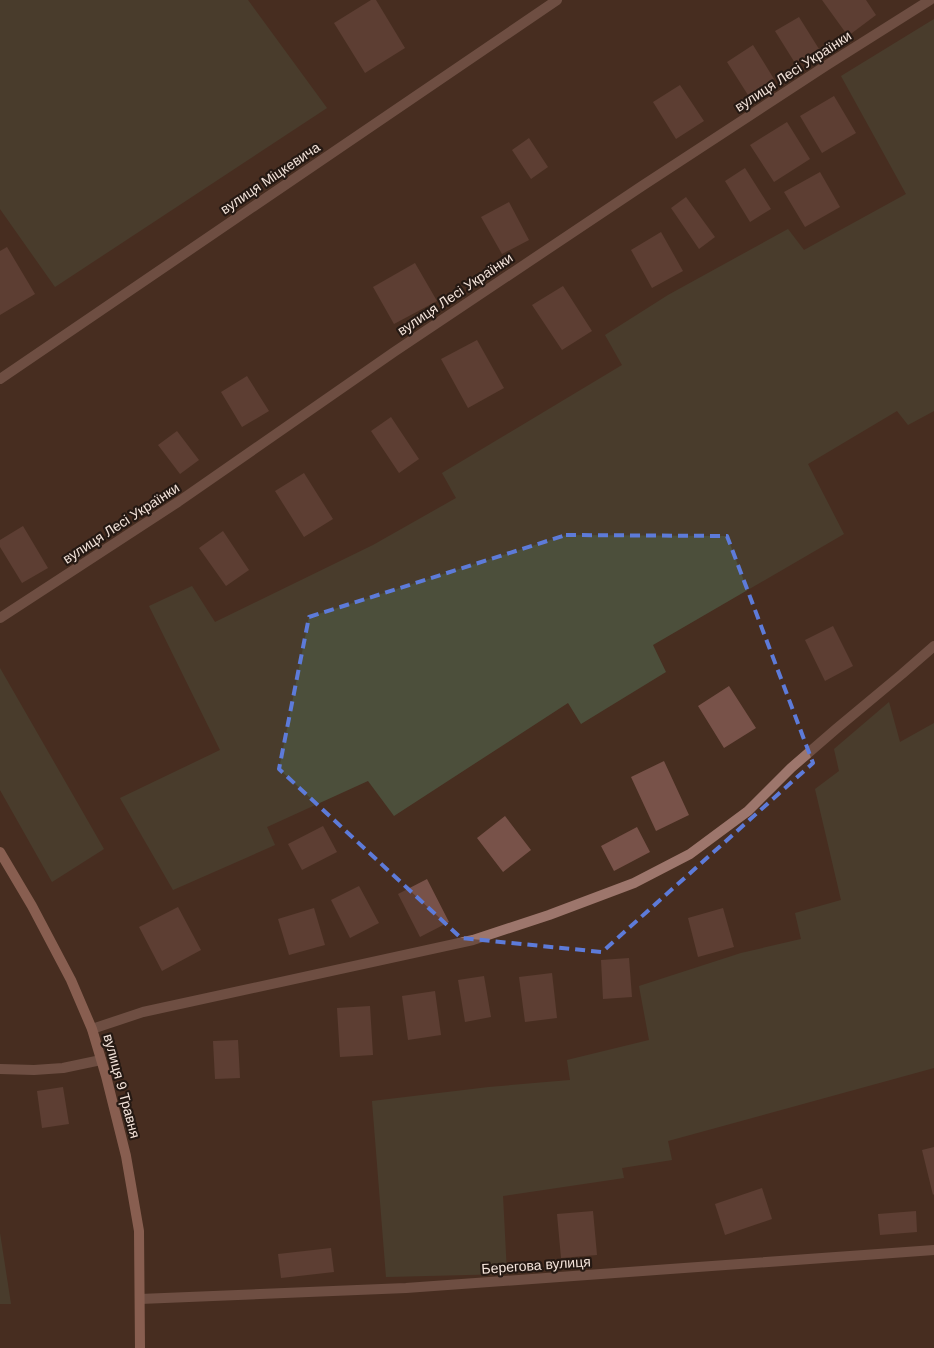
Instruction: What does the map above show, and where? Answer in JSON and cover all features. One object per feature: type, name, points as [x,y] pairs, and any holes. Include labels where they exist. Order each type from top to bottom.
[{"type":"street","name":"вулиця Міцкевича","points":[[0,379],[557,0]]},
{"type":"street","name":"вулиця Лесі Українки","points":[[0,618],[178,502],[402,347],[642,186],[930,0]]},
{"type":"street","points":[[92,1029],[143,1012],[473,940],[549,915],[634,883],[690,854],[748,811],[791,768],[934,646]]},
{"type":"street","name":"вулиця 9 Травня","points":[[0,852],[32,906],[70,980],[92,1029],[101,1060],[126,1156],[138,1222],[140,1348]]},
{"type":"street","points":[[0,1069],[63,1068],[101,1060]]},
{"type":"street","name":"Берегова вулиця","points":[[140,1299],[406,1288],[934,1250]]},
{"type":"highlighted area","points":[[566,535],[727,536],[813,763],[602,952],[461,938],[279,769],[309,617]]},
{"type":"green space","points":[[0,0],[248,0],[327,108],[55,287],[0,209]]},
{"type":"green space","points":[[934,19],[934,411],[908,425],[897,411],[808,464],[844,534],[653,645],[666,672],[581,724],[568,703],[394,816],[368,781],[267,827],[275,845],[173,890],[120,798],[220,750],[149,606],[192,586],[215,622],[373,545],[456,498],[442,473],[622,365],[605,335],[668,295],[788,229],[804,250],[906,194],[841,76]]},
{"type":"green space","points":[[0,668],[104,849],[52,882],[0,790]]},
{"type":"green space","points":[[889,702],[900,742],[934,723],[934,1068],[668,1141],[672,1160],[622,1168],[624,1178],[503,1196],[507,1274],[386,1277],[372,1101],[489,1087],[570,1080],[567,1060],[649,1040],[639,986],[741,953],[801,939],[795,913],[841,900],[815,789],[839,771],[834,749]]},
{"type":"green space","points":[[0,1233],[11,1304],[0,1304]]},
{"type":"building","points":[[371,0],[376,0],[405,48],[365,73],[334,23]]},
{"type":"building","points":[[822,0],[866,0],[876,15],[848,36]]},
{"type":"building","points":[[799,17],[819,49],[795,63],[775,31]]},
{"type":"building","points":[[753,45],[774,79],[748,95],[727,62]]},
{"type":"building","points":[[680,85],[704,121],[676,139],[653,102]]},
{"type":"building","points":[[834,96],[856,133],[822,153],[800,116]]},
{"type":"building","points":[[787,122],[810,159],[774,182],[750,145]]},
{"type":"building","points":[[529,138],[548,167],[531,179],[512,150]]},
{"type":"building","points":[[745,168],[771,209],[750,222],[725,181]]},
{"type":"building","points":[[820,172],[840,207],[805,227],[784,192]]},
{"type":"building","points":[[686,197],[715,237],[699,249],[671,208]]},
{"type":"building","points":[[509,202],[529,240],[502,254],[481,217]]},
{"type":"building","points":[[661,232],[683,271],[652,288],[631,250]]},
{"type":"building","points":[[7,247],[35,294],[0,315],[0,251]]},
{"type":"building","points":[[415,263],[437,301],[394,324],[373,287]]},
{"type":"building","points":[[563,286],[592,331],[562,350],[532,305]]},
{"type":"building","points":[[477,340],[504,388],[468,408],[441,359]]},
{"type":"building","points":[[247,376],[269,411],[242,427],[221,392]]},
{"type":"building","points":[[391,417],[419,459],[399,473],[371,431]]},
{"type":"building","points":[[177,431],[199,460],[180,474],[158,445]]},
{"type":"building","points":[[304,473],[333,519],[304,537],[275,491]]},
{"type":"building","points":[[23,526],[48,568],[22,583],[0,547],[0,540]]},
{"type":"building","points":[[223,531],[249,570],[226,586],[199,548]]},
{"type":"building","points":[[833,626],[853,666],[825,681],[805,640]]},
{"type":"building","points":[[729,686],[756,728],[724,748],[698,706]]},
{"type":"building","points":[[664,761],[689,815],[656,831],[631,777]]},
{"type":"building","points":[[505,816],[531,850],[503,872],[477,838]]},
{"type":"building","points":[[323,826],[337,852],[302,870],[288,844]]},
{"type":"building","points":[[637,827],[650,852],[614,871],[601,846]]},
{"type":"building","points":[[427,879],[449,922],[420,937],[398,894]]},
{"type":"building","points":[[359,886],[379,923],[350,938],[331,900]]},
{"type":"building","points":[[178,907],[201,950],[162,971],[139,927]]},
{"type":"building","points":[[314,908],[325,945],[289,955],[278,919]]},
{"type":"building","points":[[723,908],[734,947],[698,957],[688,918]]},
{"type":"building","points":[[629,958],[632,997],[603,999],[601,960]]},
{"type":"building","points":[[552,973],[557,1018],[525,1022],[519,977]]},
{"type":"building","points":[[484,976],[491,1017],[465,1022],[458,980]]},
{"type":"building","points":[[435,991],[441,1035],[408,1040],[402,996]]},
{"type":"building","points":[[370,1006],[373,1055],[340,1057],[337,1008]]},
{"type":"building","points":[[238,1040],[240,1078],[215,1079],[213,1041]]},
{"type":"building","points":[[63,1087],[69,1124],[42,1128],[37,1091]]},
{"type":"building","points":[[934,1147],[934,1194],[933,1195],[922,1150]]},
{"type":"building","points":[[762,1188],[772,1219],[725,1235],[715,1204]]},
{"type":"building","points":[[593,1211],[597,1255],[561,1258],[557,1214]]},
{"type":"building","points":[[916,1211],[917,1232],[880,1235],[878,1214]]},
{"type":"building","points":[[331,1248],[334,1272],[281,1278],[278,1254]]}]
